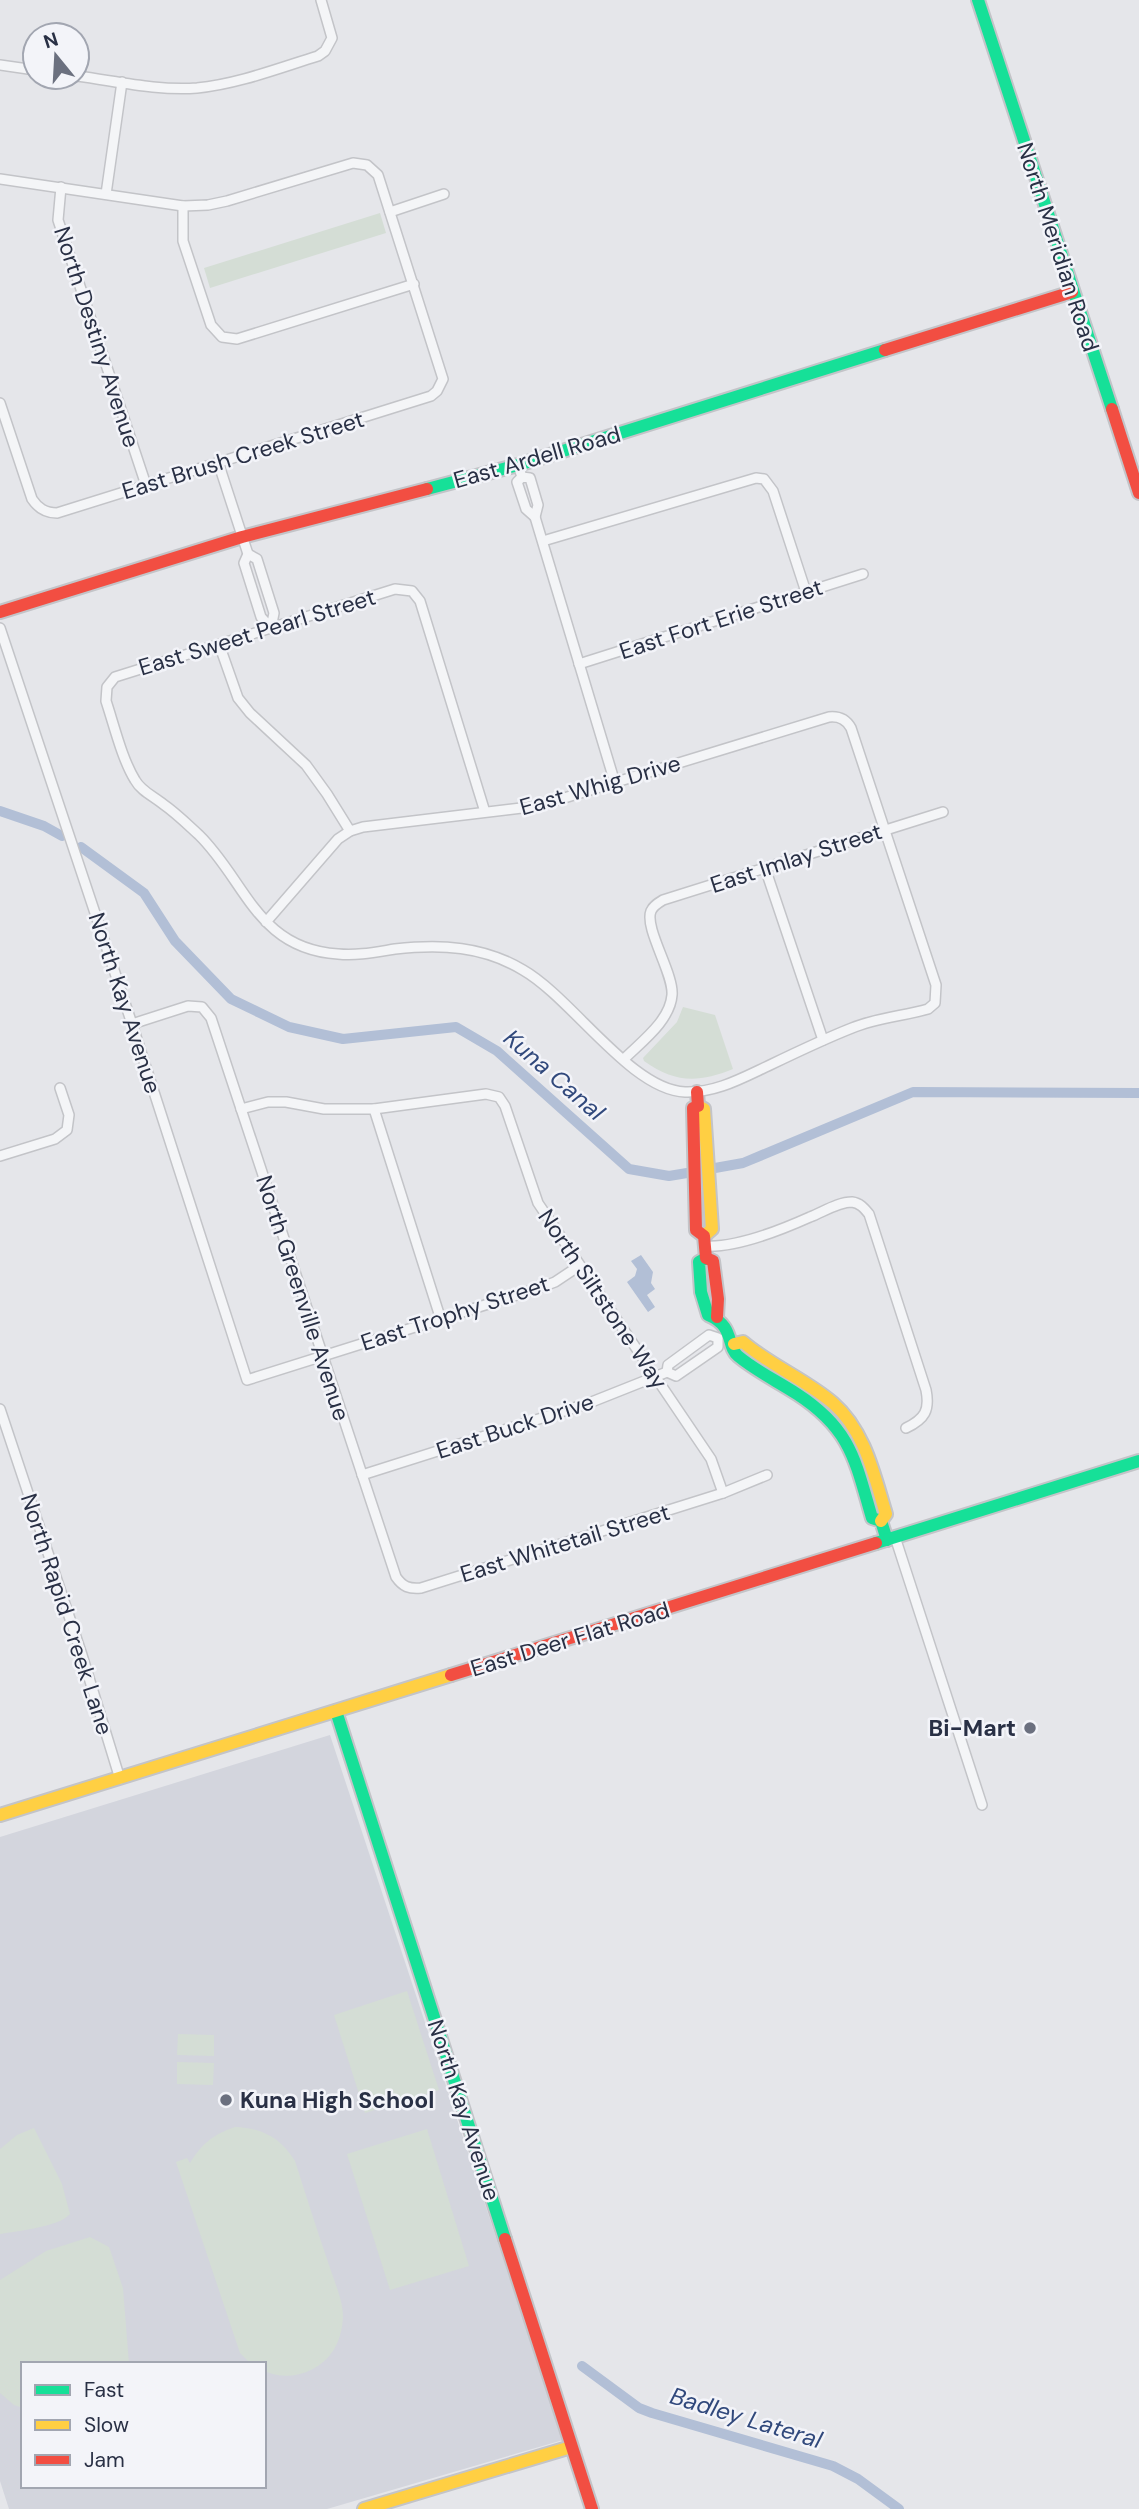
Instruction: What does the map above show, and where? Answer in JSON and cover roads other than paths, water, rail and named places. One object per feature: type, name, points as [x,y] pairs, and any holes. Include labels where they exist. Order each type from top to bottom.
[{"type":"street","points":[[91,78],[164,88],[196,88],[224,84],[318,56],[330,45],[331,31],[321,0]]},
{"type":"street","name":"North Meridian Road","points":[[978,0],[1139,493]]},
{"type":"street","points":[[0,65],[21,68]]},
{"type":"street","points":[[106,194],[122,82]]},
{"type":"street","points":[[0,179],[183,206],[227,201],[353,163],[367,165],[378,175],[414,284],[237,339],[222,337],[211,325],[183,241],[183,206]]},
{"type":"street","name":"North Destiny Avenue","points":[[61,187],[58,220],[146,485]]},
{"type":"street","points":[[390,212],[444,194]]},
{"type":"street","name":"East Brush Creek Street","points":[[0,403],[32,499],[41,509],[57,513],[431,396],[441,385],[442,373],[414,284]]},
{"type":"street","name":"East Ardell Road","points":[[0,612],[242,537],[520,471],[1072,292]]},
{"type":"street","points":[[218,462],[248,554],[257,559],[274,612],[271,628]]},
{"type":"street","points":[[520,471],[517,482],[526,509],[535,517],[543,541],[615,783]]},
{"type":"street","points":[[543,541],[749,478],[764,480],[773,491],[806,592]]},
{"type":"street","points":[[248,554],[244,563],[261,617],[271,628]]},
{"type":"street","name":"East Fort Erie Street","points":[[579,664],[863,574]]},
{"type":"street","name":"East Sweet Pearl Street","points":[[266,922],[251,907],[217,855],[202,838],[136,783],[106,701],[107,687],[116,677],[395,589],[412,591],[420,601],[485,811]]},
{"type":"street","name":"North Kay Avenue","points":[[0,628],[247,1380]]},
{"type":"street","points":[[219,644],[238,698],[250,713],[306,765],[350,831],[338,839],[266,922],[281,935],[318,951],[337,954],[436,946],[484,952],[508,962],[540,980],[640,1074],[662,1088],[697,1092],[727,1086],[823,1040],[880,1019],[928,1009],[935,1003],[936,985],[885,830]]},
{"type":"street","name":"East Whig Drive","points":[[350,831],[363,827],[538,806],[829,717],[844,719],[851,728],[885,830]]},
{"type":"street","name":"East Imlay Street","points":[[624,1059],[661,1022],[672,995],[651,924],[651,910],[663,900],[943,812]]},
{"type":"street","points":[[765,868],[823,1040]]},
{"type":"street","name":"North Greenville Avenue","points":[[132,1024],[188,1006],[202,1007],[211,1018],[396,1577],[406,1587]]},
{"type":"street","points":[[0,1156],[55,1139],[67,1130],[69,1115],[60,1088]]},
{"type":"street","points":[[697,1092],[698,1107],[704,1109],[712,1229],[705,1246]]},
{"type":"street","name":"North Siltstone Way","points":[[374,1109],[486,1094],[499,1097],[505,1106],[538,1203],[711,1459],[723,1493]]},
{"type":"street","points":[[241,1109],[268,1102],[286,1102],[324,1109],[374,1109],[441,1320]]},
{"type":"street","points":[[705,1246],[735,1244],[842,1203],[858,1203],[869,1214],[929,1403],[920,1421],[906,1428]]},
{"type":"street","points":[[705,1246],[713,1261],[720,1310],[717,1317],[727,1338],[743,1342],[754,1352],[828,1399],[847,1417],[860,1437],[886,1514],[881,1521],[891,1538],[982,1805]]},
{"type":"street","name":"East Trophy Street","points":[[247,1380],[548,1285],[579,1266]]},
{"type":"street","name":"East Buck Drive","points":[[667,1371],[667,1365],[709,1335],[727,1338]]},
{"type":"street","name":"East Buck Drive","points":[[667,1371],[676,1376],[727,1338]]},
{"type":"street","name":"East Buck Drive","points":[[362,1475],[589,1404],[656,1378],[667,1371]]},
{"type":"street","name":"North Rapid Creek Lane","points":[[0,1409],[82,1655],[120,1779]]},
{"type":"street","name":"East Deer Flat Road","points":[[0,1815],[1139,1461]]},
{"type":"street","name":"East Whitetail Street","points":[[406,1587],[421,1588],[723,1493],[766,1475]]},
{"type":"street","name":"North Kay Avenue","points":[[336,1711],[592,2509]]},
{"type":"street","points":[[365,2509],[571,2446]]},
{"type":"water","points":[[641,1255],[653,1272],[651,1283],[655,1289],[647,1295],[655,1307],[648,1312],[627,1282],[635,1276],[637,1269],[631,1261]]},
{"type":"waterway","name":"Kuna Canal","points":[[0,811],[44,826],[62,836]]},
{"type":"waterway","name":"Kuna Canal","points":[[81,847],[144,893],[175,941],[231,999],[289,1027],[343,1039],[456,1027],[497,1051],[629,1169],[669,1176],[687,1173]]},
{"type":"waterway","name":"Kuna Canal","points":[[715,1168],[743,1163],[913,1092],[1139,1093]]},
{"type":"waterway","name":"Badley Lateral","points":[[582,2366],[639,2408],[833,2466],[858,2479],[899,2509]]},
{"type":"place","name":"Bi-Mart","points":[[1030,1728]]},
{"type":"place","name":"Kuna High School","points":[[226,2100]]}]
